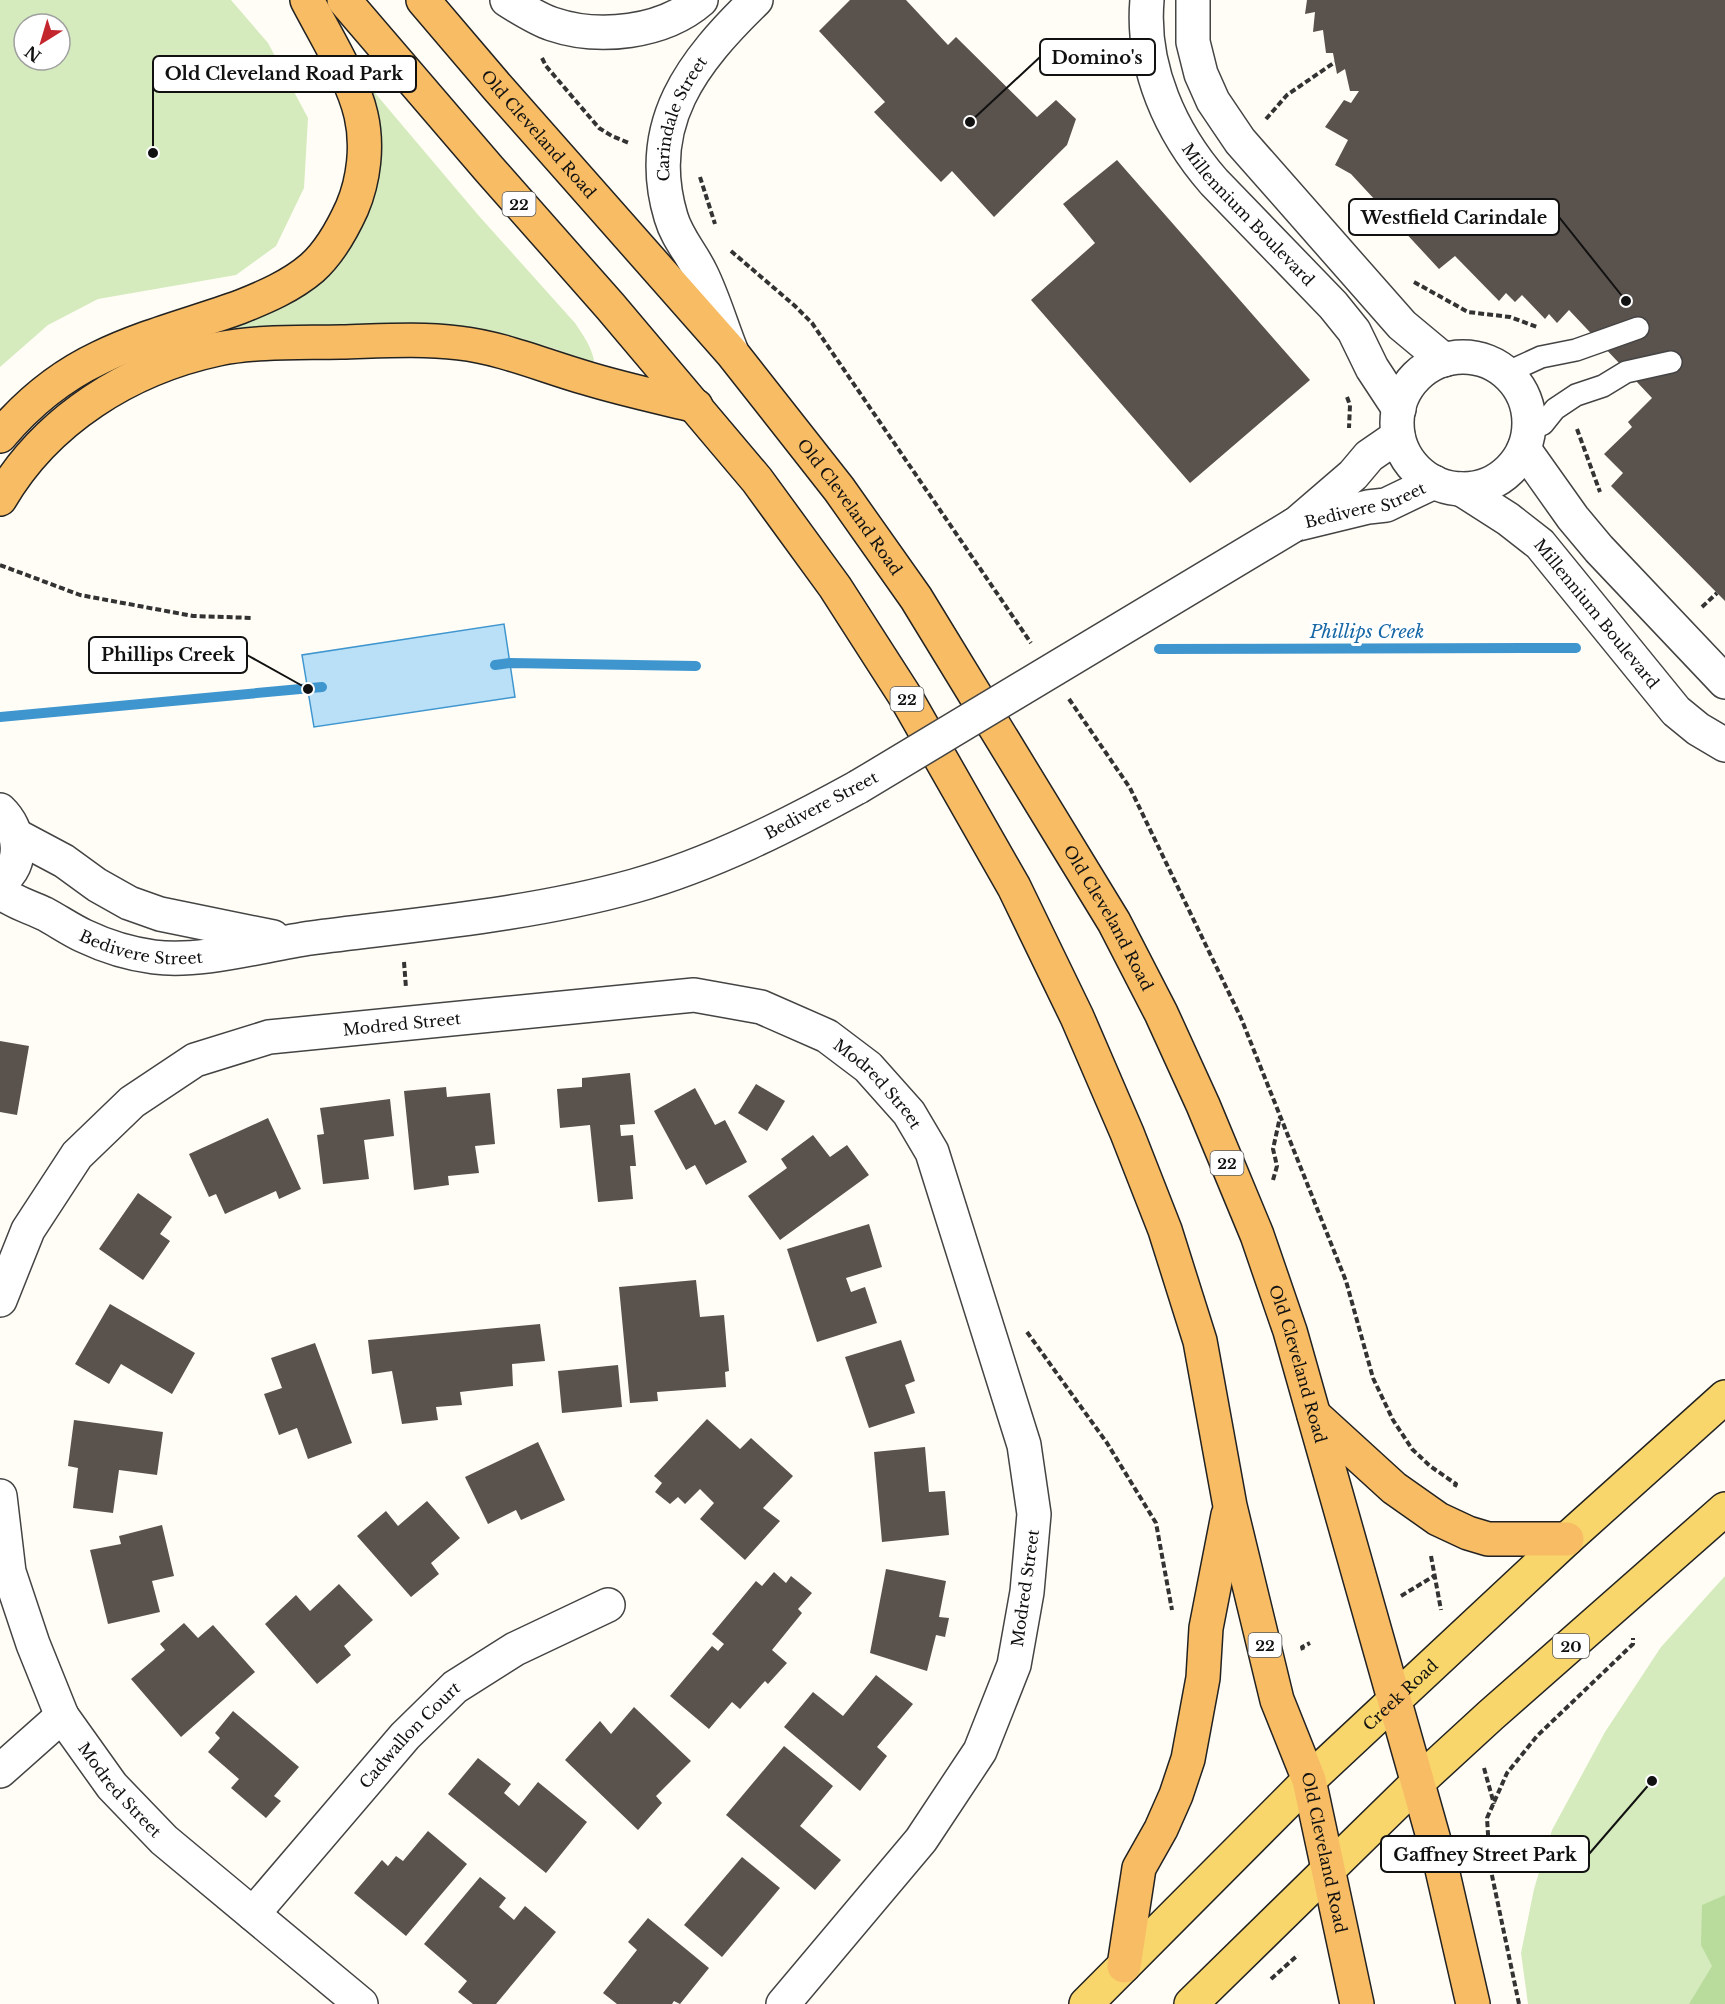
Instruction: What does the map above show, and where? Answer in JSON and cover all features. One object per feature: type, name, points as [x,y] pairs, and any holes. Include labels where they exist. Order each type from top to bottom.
[{"type":"highway","points":[[0,436],[36,399],[67,376],[99,358],[257,300],[289,285],[312,268],[330,248],[344,225],[356,198],[363,169],[365,139],[361,114],[353,90],[307,0]]},
{"type":"highway","name":"Old Cleveland Road","points":[[344,0],[696,406],[757,480],[836,587],[935,746],[1024,907],[1082,1028],[1127,1133],[1165,1230],[1200,1341],[1230,1506],[1277,1700],[1309,1780],[1357,2004]]},
{"type":"highway","name":"Old Cleveland Road","points":[[423,0],[732,353],[839,489],[916,598],[1114,922],[1161,1013],[1203,1105],[1257,1235],[1290,1331],[1441,1865],[1473,2004]]},
{"type":"highway","points":[[0,499],[15,475],[37,448],[61,424],[106,392],[144,374],[218,349],[257,344],[404,340],[459,343],[508,353],[585,378],[696,406]]},
{"type":"highway","points":[[1314,1415],[1394,1488],[1438,1519],[1468,1533],[1488,1539],[1567,1539]]},
{"type":"highway","points":[[1124,1966],[1139,1868],[1165,1821],[1188,1759],[1203,1678],[1206,1628],[1230,1506]]},
{"type":"main road","name":"Creek Road","points":[[1086,2004],[1309,1780],[1567,1539],[1725,1397]]},
{"type":"main road","name":"20","points":[[1191,2004],[1491,1715],[1725,1509]]},
{"type":"street","points":[[507,0],[551,24],[586,32],[616,32],[646,27],[673,17],[701,0]]},
{"type":"street","name":"Carindale Street","points":[[732,353],[701,272],[683,244],[671,218],[664,187],[663,156],[667,130],[675,103],[686,82],[730,27],[756,0]]},
{"type":"street","name":"Millennium Boulevard","points":[[1147,0],[1149,50],[1158,86],[1180,136],[1196,161],[1214,182],[1333,305],[1354,331],[1398,422]]},
{"type":"street","points":[[1193,0],[1193,42],[1201,74],[1213,101],[1240,141],[1402,325],[1444,360]]},
{"type":"street","points":[[1466,357],[1487,362],[1506,373],[1520,389],[1528,409],[1527,440],[1514,466],[1499,479],[1481,487],[1447,486],[1417,471],[1405,455],[1398,422],[1404,392],[1414,378],[1428,366],[1444,360],[1466,357]]},
{"type":"street","name":"Bedivere Street","points":[[0,892],[16,903],[44,913],[85,936],[152,957],[184,959],[292,941],[523,910],[634,885],[698,863],[792,824],[858,787],[1294,525],[1353,475],[1398,422]]},
{"type":"street","points":[[1527,440],[1573,518],[1614,566],[1725,682]]},
{"type":"street","name":"Millennium Boulevard","points":[[1447,486],[1508,519],[1540,544],[1676,711],[1698,729],[1725,745]]},
{"type":"street","name":"Bedivere Street","points":[[1294,525],[1368,507],[1386,505],[1447,486]]},
{"type":"street","points":[[0,882],[14,866],[18,851],[9,823]]},
{"type":"street","name":"Bedivere Street","points":[[9,823],[97,885],[129,903],[160,914],[292,941]]},
{"type":"street","name":"Modred Street","points":[[0,1300],[28,1230],[77,1155],[84,1148],[132,1102],[195,1060],[269,1037],[693,995],[761,1007],[828,1036],[868,1067],[909,1113],[932,1152],[1024,1445],[1034,1514],[1027,1592],[1014,1665],[980,1751],[921,1840],[783,2004]]},
{"type":"street","name":"Modred Street","points":[[0,1496],[9,1572],[33,1644],[62,1716],[112,1786],[164,1840],[361,2004]]},
{"type":"street","name":"Cadwallon Court","points":[[253,1914],[405,1736],[455,1687],[515,1649],[608,1605]]},
{"type":"street","points":[[0,1772],[62,1716]]},
{"type":"lane","points":[[1506,373],[1541,357],[1564,353],[1638,328]]},
{"type":"lane","points":[[1527,440],[1555,409],[1576,395],[1603,386],[1626,372],[1671,362]]},
{"type":"path","points":[[1260,127],[1287,95],[1335,62]]},
{"type":"path","points":[[1413,282],[1468,312],[1510,317],[1557,335],[1564,353]]},
{"type":"path","points":[[1576,395],[1574,420],[1601,494]]},
{"type":"path","points":[[0,565],[80,595],[193,616],[253,618]]},
{"type":"path","points":[[1700,610],[1717,593]]},
{"type":"path","points":[[1023,1327],[1107,1443],[1156,1522],[1173,1616]]},
{"type":"path","points":[[1400,1596],[1434,1576]]},
{"type":"path","points":[[1519,2004],[1490,1866],[1488,1818],[1507,1773],[1537,1736],[1633,1644]]},
{"type":"green space","points":[[0,0],[231,0],[268,43],[308,118],[304,188],[276,246],[236,275],[98,299],[48,325],[0,367]]},
{"type":"green space","points":[[367,87],[375,93],[479,216],[575,323],[591,350],[594,360],[592,363],[556,349],[493,334],[233,336],[231,317],[324,272]]},
{"type":"green space","points":[[1725,1576],[1725,2004],[1528,2004],[1521,1953],[1534,1889],[1552,1830],[1605,1732],[1661,1647]]},
{"type":"green space","points":[[1725,1895],[1725,2004],[1689,2004],[1712,1966],[1701,1945],[1702,1905]]},
{"type":"water","points":[[504,624],[515,697],[314,727],[302,655]]},
{"type":"building","points":[[850,0],[906,0],[948,45],[956,37],[1037,117],[1056,100],[1076,119],[1067,145],[994,217],[952,171],[941,182],[874,112],[885,102],[819,31]]},
{"type":"building","points":[[1307,0],[1725,0],[1725,601],[1611,486],[1623,473],[1604,454],[1632,427],[1628,422],[1652,398],[1569,310],[1557,323],[1549,314],[1545,319],[1522,295],[1515,302],[1506,293],[1499,301],[1455,256],[1439,269],[1351,174],[1335,165],[1348,140],[1325,127],[1344,100],[1351,103],[1359,91],[1350,91],[1345,69],[1337,74],[1333,53],[1326,53],[1323,30],[1313,32],[1315,12],[1305,14]]},
{"type":"building","points":[[1117,160],[1310,380],[1190,483],[1031,300],[1095,243],[1063,204]]},
{"type":"building","points":[[0,1041],[29,1046],[17,1115],[0,1112]]},
{"type":"building","points":[[630,1073],[635,1124],[620,1125],[621,1136],[633,1135],[636,1166],[630,1166],[633,1199],[598,1202],[590,1125],[560,1128],[557,1089],[582,1087],[582,1078]]},
{"type":"building","points":[[756,1084],[785,1101],[767,1131],[738,1113]]},
{"type":"building","points":[[446,1087],[447,1097],[490,1093],[495,1144],[475,1146],[479,1173],[448,1176],[449,1185],[414,1190],[404,1091]]},
{"type":"building","points":[[695,1088],[715,1125],[725,1120],[747,1162],[706,1185],[695,1165],[686,1170],[654,1111]]},
{"type":"building","points":[[390,1099],[394,1136],[364,1140],[369,1179],[323,1184],[317,1135],[324,1134],[320,1108]]},
{"type":"building","points":[[268,1118],[301,1189],[279,1199],[276,1191],[225,1214],[216,1194],[209,1197],[189,1154]]},
{"type":"building","points":[[813,1135],[830,1157],[847,1145],[869,1175],[780,1240],[748,1196],[787,1168],[781,1159]]},
{"type":"building","points":[[138,1193],[172,1217],[160,1234],[170,1241],[143,1280],[99,1249]]},
{"type":"building","points":[[869,1224],[882,1267],[846,1278],[851,1292],[865,1287],[877,1323],[817,1342],[787,1249]]},
{"type":"building","points":[[696,1280],[700,1317],[724,1315],[729,1371],[725,1372],[726,1387],[657,1392],[658,1401],[630,1403],[619,1287]]},
{"type":"building","points":[[110,1304],[195,1353],[172,1394],[121,1364],[109,1384],[75,1364]]},
{"type":"building","points":[[540,1324],[545,1361],[512,1364],[513,1386],[460,1392],[462,1405],[436,1407],[438,1420],[402,1424],[392,1371],[372,1374],[368,1340]]},
{"type":"building","points":[[901,1340],[915,1381],[905,1385],[915,1413],[869,1428],[845,1357]]},
{"type":"building","points":[[315,1343],[352,1443],[308,1459],[297,1428],[279,1435],[264,1394],[282,1388],[271,1358]]},
{"type":"building","points":[[618,1365],[622,1407],[562,1413],[558,1371]]},
{"type":"building","points":[[707,1419],[740,1449],[751,1438],[793,1476],[763,1508],[780,1521],[745,1560],[700,1519],[714,1503],[700,1489],[685,1504],[678,1497],[670,1504],[655,1492],[662,1483],[654,1476]]},
{"type":"building","points":[[74,1420],[163,1432],[157,1475],[119,1470],[113,1513],[73,1508],[78,1468],[68,1466]]},
{"type":"building","points":[[538,1442],[565,1500],[521,1520],[516,1510],[488,1524],[465,1477]]},
{"type":"building","points":[[925,1447],[929,1492],[945,1491],[949,1535],[882,1542],[874,1452]]},
{"type":"building","points":[[427,1501],[460,1538],[431,1563],[439,1574],[411,1597],[357,1536],[386,1511],[398,1526]]},
{"type":"building","points":[[162,1525],[174,1576],[152,1581],[160,1612],[108,1624],[90,1550],[121,1544],[119,1536]]},
{"type":"building","points":[[886,1569],[946,1581],[939,1617],[949,1618],[945,1637],[936,1635],[927,1671],[870,1653]]},
{"type":"building","points":[[774,1572],[786,1583],[791,1576],[812,1593],[798,1609],[802,1613],[772,1650],[787,1663],[768,1684],[765,1681],[740,1709],[732,1702],[709,1729],[670,1696],[712,1646],[718,1651],[724,1644],[712,1634],[756,1581],[762,1586]]},
{"type":"building","points":[[339,1584],[373,1620],[344,1646],[351,1655],[317,1684],[265,1624],[296,1595],[310,1611]]},
{"type":"building","points":[[184,1623],[198,1638],[213,1625],[255,1672],[181,1737],[131,1679],[165,1650],[160,1644]]},
{"type":"building","points":[[876,1675],[913,1704],[877,1747],[887,1756],[860,1791],[784,1727],[813,1692],[843,1716]]},
{"type":"building","points":[[634,1707],[691,1761],[656,1796],[662,1803],[638,1830],[565,1760],[600,1721],[611,1734]]},
{"type":"building","points":[[233,1711],[299,1767],[274,1796],[281,1801],[266,1818],[231,1788],[239,1779],[208,1752],[220,1738],[215,1733]]},
{"type":"building","points":[[784,1746],[833,1786],[800,1826],[841,1860],[815,1890],[726,1815]]},
{"type":"building","points":[[478,1758],[511,1784],[504,1793],[519,1806],[538,1782],[587,1822],[546,1873],[448,1794]]},
{"type":"building","points":[[428,1831],[467,1864],[406,1936],[354,1893],[382,1860],[388,1866],[396,1856],[403,1861]]},
{"type":"building","points":[[742,1857],[780,1888],[722,1957],[684,1925]]},
{"type":"building","points":[[480,1877],[506,1898],[499,1907],[514,1920],[525,1906],[556,1932],[496,2004],[473,2004],[458,1992],[467,1981],[424,1944]]},
{"type":"building","points":[[648,1918],[709,1968],[680,2004],[674,2001],[672,2004],[617,2004],[603,1993],[637,1950],[628,1942]]},
{"type":"waterway","name":"Phillips Creek","points":[[1159,649],[1576,648]]},
{"type":"waterway","name":"Phillips Creek","points":[[495,665],[510,663],[696,666]]},
{"type":"waterway","name":"Phillips Creek","points":[[0,717],[322,687]]},
{"type":"place","name":"Domino's","points":[[970,122]]},
{"type":"place","name":"Old Cleveland Road Park","points":[[153,153]]},
{"type":"place","name":"Westfield Carindale","points":[[1626,301]]},
{"type":"place","name":"Phillips Creek","points":[[308,689]]},
{"type":"place","name":"Gaffney Street Park","points":[[1652,1781]]}]
